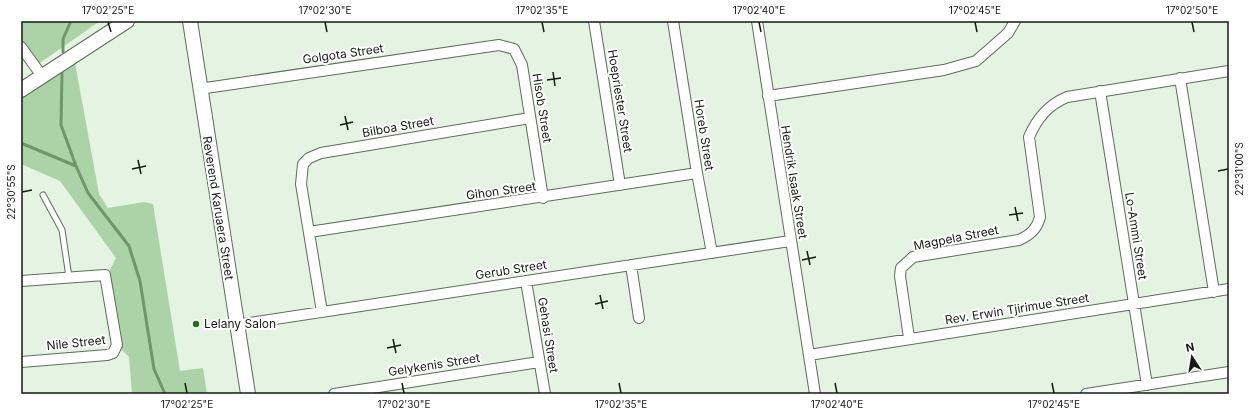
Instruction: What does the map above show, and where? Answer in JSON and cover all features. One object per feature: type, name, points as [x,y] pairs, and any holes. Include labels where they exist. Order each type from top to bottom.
[{"type":"street","points":[[21,90],[126,21]]},
{"type":"street","name":"Reverend Karuaera Street","points":[[190,21],[199,89],[248,394]]},
{"type":"street","name":"Hoepriester Street","points":[[594,21],[620,185]]},
{"type":"street","name":"Horeb Street","points":[[673,21],[697,173],[712,253]]},
{"type":"street","name":"Hendrik Isaak Street","points":[[757,21],[815,394]]},
{"type":"street","points":[[768,96],[944,70],[976,61],[1008,33],[1015,21]]},
{"type":"street","name":"Golgota Street","points":[[199,89],[491,46]]},
{"type":"street","name":"Hisob Street","points":[[491,46],[508,46],[514,49],[519,56],[543,198]]},
{"type":"street","points":[[21,47],[42,76]]},
{"type":"street","name":"Magpela Street","points":[[909,338],[900,284],[901,268],[913,257],[1019,240],[1028,236],[1038,225],[1040,217],[1029,149],[1029,137],[1033,128],[1047,109],[1055,102],[1068,97],[1100,91],[1229,71]]},
{"type":"street","points":[[1180,78],[1214,292]]},
{"type":"street","name":"Lo-Ammi Street","points":[[1100,91],[1148,384]]},
{"type":"street","name":"Bilboa Street","points":[[322,312],[301,184],[303,164],[309,158],[321,153],[530,118]]},
{"type":"street","name":"Gihon Street","points":[[309,232],[543,198],[697,173]]},
{"type":"street","name":"Gerub Street","points":[[236,325],[790,241]]},
{"type":"street","points":[[631,266],[639,318]]},
{"type":"street","name":"Nile Street","points":[[21,281],[103,274],[107,276],[117,344],[116,350],[107,355],[21,362]]},
{"type":"street","name":"Gehasi Street","points":[[526,281],[545,394]]},
{"type":"street","name":"Rev. Erwin Tjirimue Street","points":[[809,355],[909,338],[1229,289]]},
{"type":"street","name":"Gelykenis Street","points":[[334,394],[539,362]]},
{"type":"street","points":[[1086,394],[1229,372]]},
{"type":"lane","points":[[43,195],[62,230],[69,277]]},
{"type":"green space","points":[[21,21],[100,21],[37,65],[21,43]]},
{"type":"green space","points":[[75,63],[99,194],[108,208],[144,202],[153,204],[180,371],[203,368],[207,394],[132,394],[129,357],[117,345],[107,276],[116,258],[60,181],[21,164],[21,98]]},
{"type":"waterway","points":[[63,52],[63,39],[71,21]]},
{"type":"waterway","points":[[62,73],[61,125],[88,193],[129,246],[140,281],[154,369],[165,394]]},
{"type":"waterway","points":[[21,143],[76,166]]},
{"type":"place","name":"Lelany Salon","points":[[196,324]]}]
